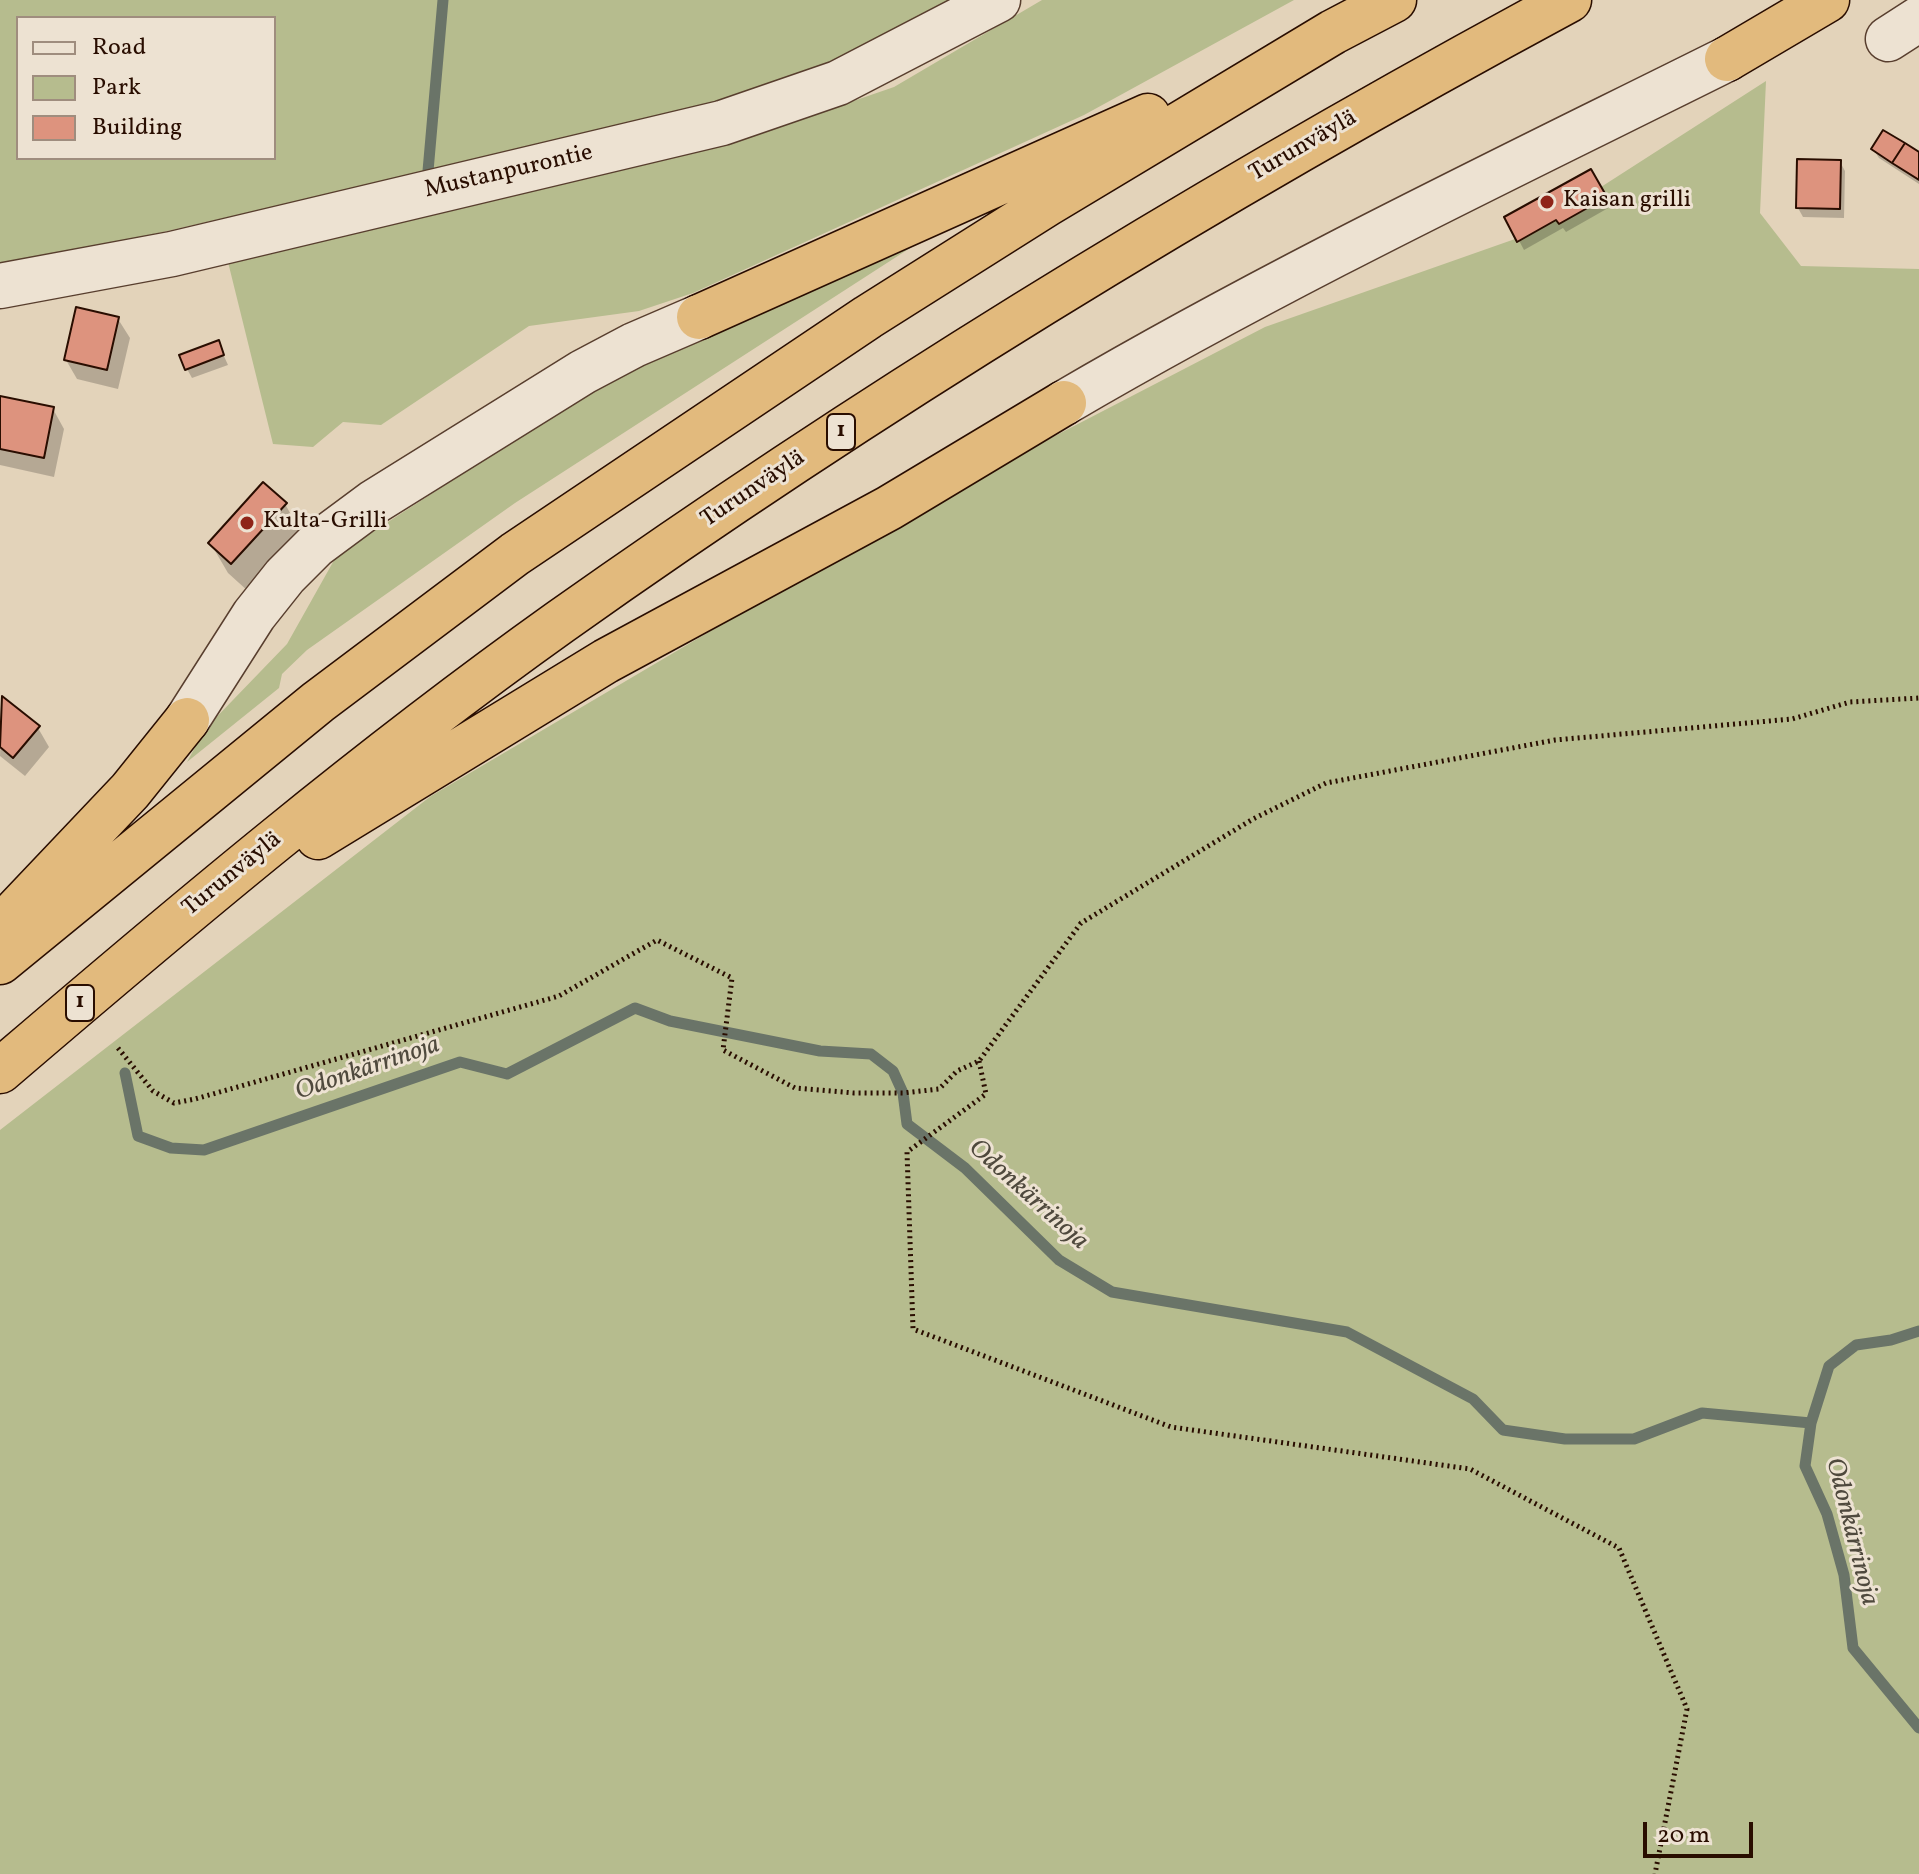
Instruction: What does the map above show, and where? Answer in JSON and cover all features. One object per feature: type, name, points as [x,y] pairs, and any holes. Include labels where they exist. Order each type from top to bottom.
[{"type":"highway","points":[[0,962],[318,702],[515,554],[868,317],[1047,204],[1333,32],[1394,0]]},
{"type":"highway","name":"Turunväylä","points":[[0,1071],[159,935],[377,760],[559,624],[909,387],[1298,149],[1569,0]]},
{"type":"highway","points":[[1727,59],[1827,0]]},
{"type":"highway","points":[[699,317],[1333,32]]},
{"type":"highway","points":[[159,935],[606,661],[889,508],[1064,403]]},
{"type":"highway","points":[[0,928],[130,791],[187,720]]},
{"type":"street","name":"Mustanpurontie","points":[[0,286],[172,254],[722,123],[838,83],[998,0]]},
{"type":"street","points":[[1064,403],[1283,280],[1727,59]]},
{"type":"street","points":[[187,720],[254,615],[285,576],[316,545],[374,502],[583,372],[634,345],[699,317]]},
{"type":"path","points":[[118,1048],[153,1091],[174,1103],[195,1099],[559,996],[657,940],[732,978],[723,1050],[795,1088],[854,1093],[939,1089],[957,1071],[979,1061],[1081,923],[1253,819],[1326,783],[1555,740],[1792,719],[1850,702],[1919,698]]},
{"type":"path","points":[[979,1061],[986,1094],[907,1152],[913,1329],[1171,1427],[1470,1469],[1619,1548],[1687,1709],[1655,1874]]},
{"type":"green space","points":[[0,0],[950,0],[889,36],[815,73],[686,113],[53,257],[0,264]]},
{"type":"green space","points":[[1042,0],[1294,0],[1084,115],[693,293],[639,311],[529,326],[381,425],[343,422],[313,447],[273,444],[227,258],[784,125],[894,87]]},
{"type":"green space","points":[[1766,81],[1760,213],[1801,266],[1919,269],[1919,1874],[0,1874],[0,1130],[431,796],[941,495],[1265,327],[1515,239],[1518,241],[1556,220],[1559,224],[1607,198],[1601,187]]},
{"type":"green space","points":[[921,241],[515,503],[307,650],[282,674],[279,688],[187,762],[205,729],[287,644],[337,555],[618,373]]},
{"type":"building","points":[[1883,130],[1905,143],[1892,163],[1871,149]]},
{"type":"building","points":[[1905,143],[1919,152],[1919,180],[1892,163]]},
{"type":"building","points":[[1797,159],[1841,160],[1840,209],[1796,208]]},
{"type":"building","points":[[1591,169],[1607,197],[1559,224],[1556,220],[1517,242],[1504,217]]},
{"type":"building","points":[[76,307],[119,317],[107,370],[64,360]]},
{"type":"building","points":[[219,340],[224,355],[185,370],[179,355]]},
{"type":"building","points":[[0,396],[54,407],[44,458],[0,449]]},
{"type":"building","name":"Kulta-Grilli","points":[[263,482],[287,503],[231,564],[208,543]]},
{"type":"building","points":[[2,696],[40,726],[13,758],[0,747]]},
{"type":"waterway","points":[[428,171],[443,0]]},
{"type":"waterway","name":"Odonkärrinoja","points":[[125,1073],[138,1136],[171,1148],[204,1150],[460,1062],[507,1074],[635,1008],[670,1021],[820,1051],[871,1054],[893,1071],[903,1093],[907,1124],[965,1168],[1059,1260],[1112,1292],[1347,1332],[1473,1399],[1503,1430],[1565,1439],[1634,1439],[1702,1413],[1811,1423]]},
{"type":"waterway","name":"Odonkärrinoja","points":[[1919,1331],[1891,1340],[1856,1345],[1829,1366],[1811,1423],[1805,1466],[1827,1514],[1844,1575],[1853,1648],[1919,1728]]},
{"type":"place","name":"Kaisan grilli","points":[[1547,202]]},
{"type":"place","name":"Kulta-Grilli","points":[[247,523]]}]
